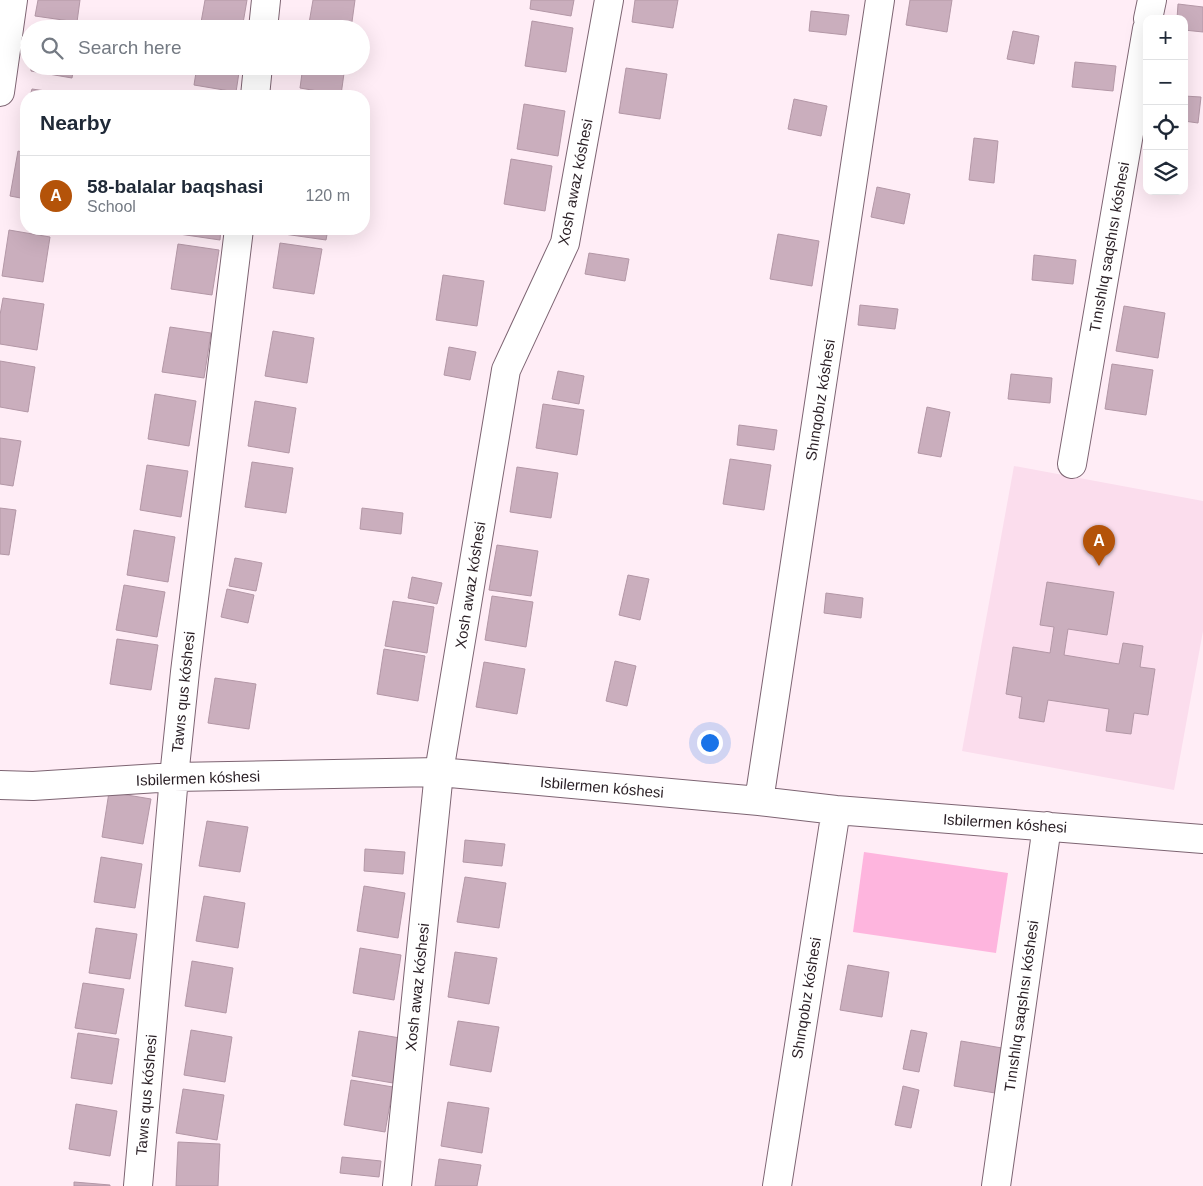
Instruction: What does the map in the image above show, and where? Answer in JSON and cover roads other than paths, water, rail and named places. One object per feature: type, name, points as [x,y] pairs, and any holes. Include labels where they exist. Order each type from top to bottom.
[{"type":"street","points":[[0,92],[13,0]]},
{"type":"street","points":[[264,20],[266,0]]},
{"type":"street","name":"Xosh awaz kóshesi","points":[[397,1186],[439,772],[506,370],[565,243],[609,0]]},
{"type":"street","name":"Shınqobız kóshesi","points":[[759,801],[880,0]]},
{"type":"street","points":[[1149,15],[1152,0]]},
{"type":"street","name":"Tınıshlıq saqshısı kóshesi","points":[[1072,464],[1143,52]]},
{"type":"street","points":[[256,90],[257,75]]},
{"type":"street","name":"Tawıs qus kóshesi","points":[[138,1186],[186,662],[238,235]]},
{"type":"street","name":"Isbilermen kóshesi","points":[[0,785],[33,786],[174,777],[439,772],[759,801],[836,810],[1203,839]]},
{"type":"street","name":"Shınqobız kóshesi","points":[[777,1186],[836,810]]},
{"type":"street","name":"Tınıshlıq saqshısı kóshesi","points":[[996,1186],[1047,826]]},
{"type":"place","name":"58-balalar baqshasi","points":[[1099,566]]}]
